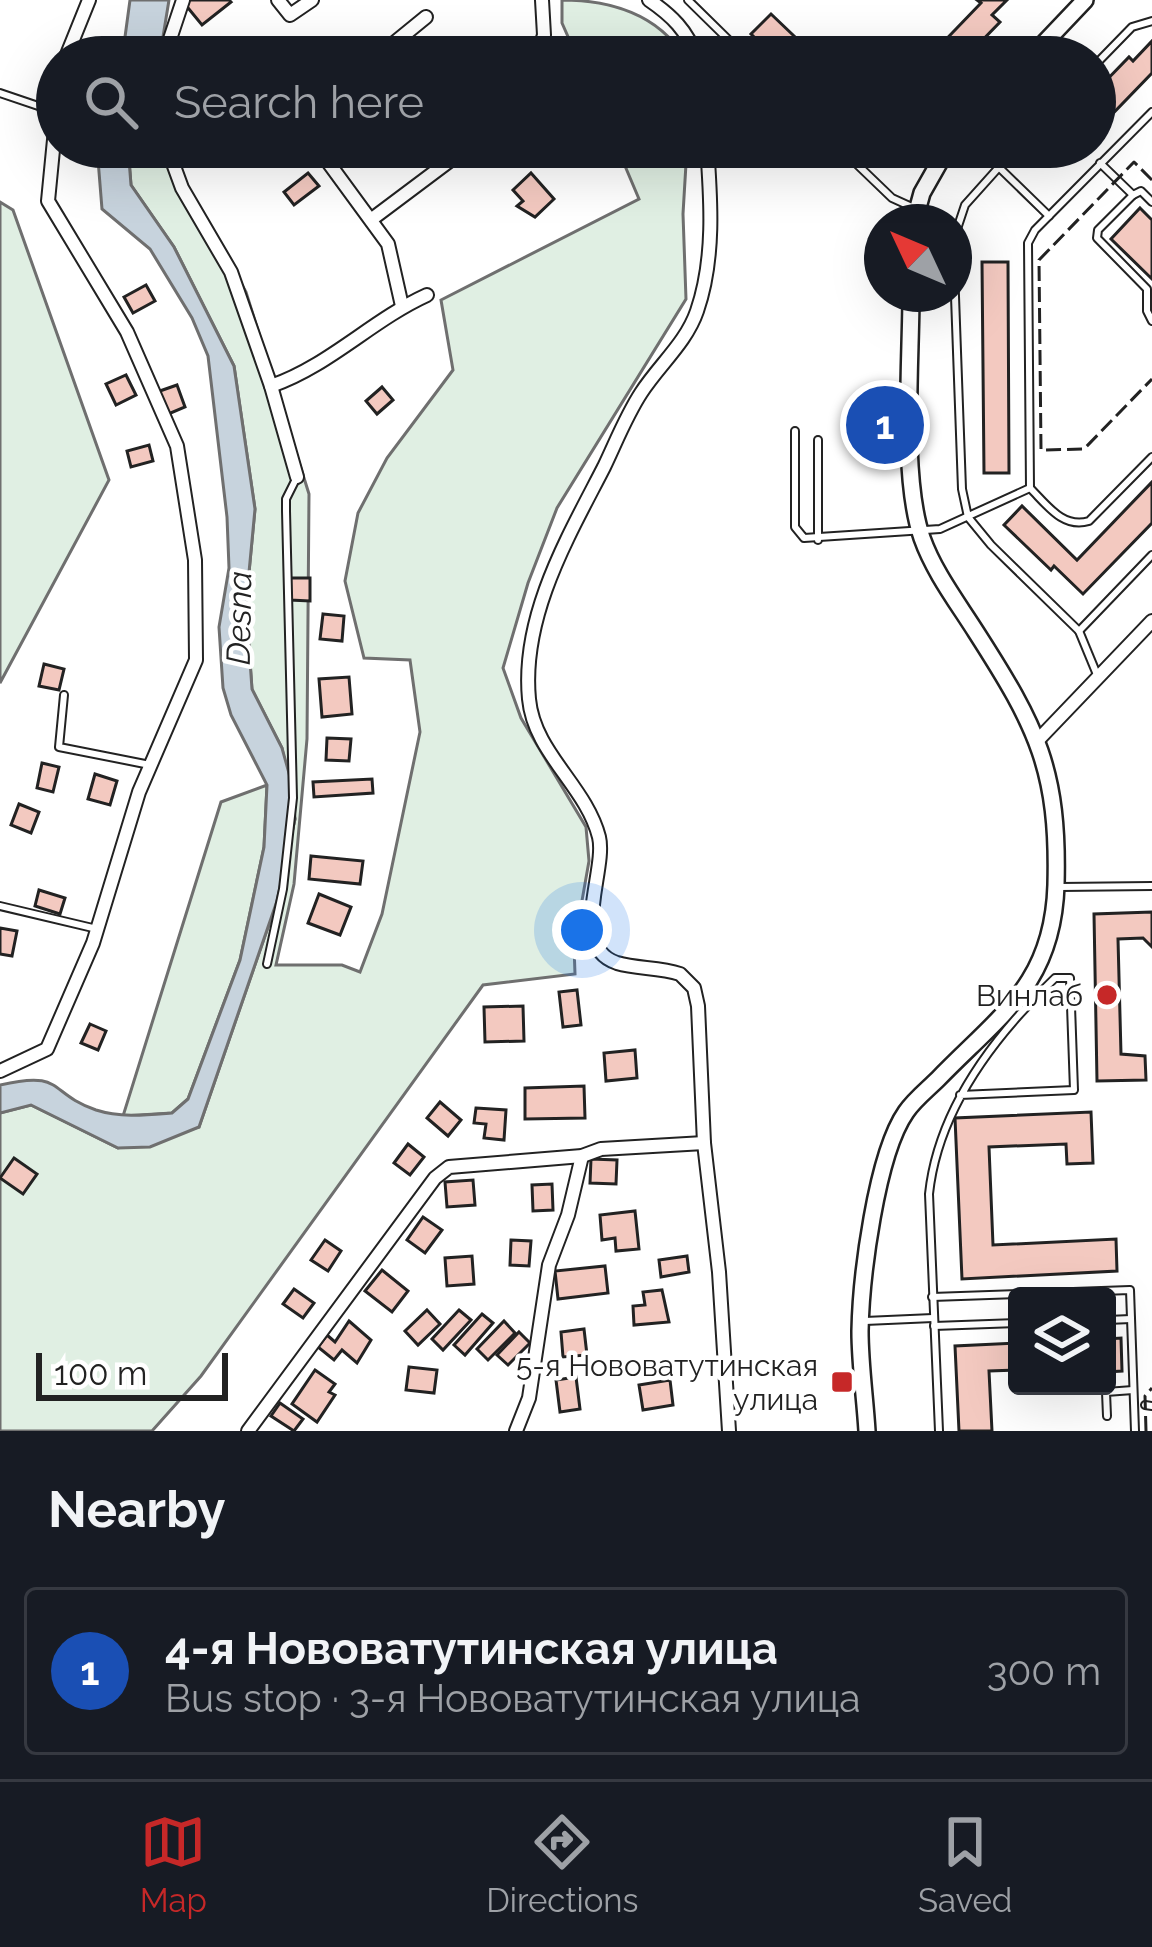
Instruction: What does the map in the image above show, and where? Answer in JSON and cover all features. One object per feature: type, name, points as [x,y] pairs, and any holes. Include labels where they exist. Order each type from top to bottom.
[{"type":"street","points":[[74,36],[89,0]]},
{"type":"street","points":[[171,36],[183,0]]},
{"type":"street","points":[[278,0],[290,15],[312,0]]},
{"type":"street","points":[[542,0],[544,36]]},
{"type":"street","points":[[649,0],[687,36]]},
{"type":"street","points":[[1051,36],[1085,0]]},
{"type":"street","points":[[403,36],[426,17]]},
{"type":"street","points":[[0,1071],[47,1049],[97,929],[150,765],[196,660],[195,560],[177,446],[127,332],[56,219],[49,200],[52,168]]},
{"type":"street","points":[[175,168],[231,272],[271,386],[296,477]]},
{"type":"street","points":[[333,168],[388,244],[402,307]]},
{"type":"street","points":[[372,219],[440,168]]},
{"type":"street","points":[[708,168],[711,233],[699,307],[689,329],[638,397],[555,561],[528,680],[529,702],[542,740],[600,841],[592,914],[596,943],[617,963],[680,974],[697,996],[704,1143],[730,1431]]},
{"type":"street","points":[[921,204],[936,168]]},
{"type":"street","points":[[271,386],[303,375],[427,295]]},
{"type":"street","points":[[867,1431],[861,1322],[878,1178],[905,1112],[1006,1016],[1037,971],[1051,928],[1056,887],[1053,800],[1039,739],[930,557],[920,532],[911,491],[910,312]]},
{"type":"street","points":[[1039,739],[1152,621]]},
{"type":"street","points":[[248,1431],[435,1178],[448,1167],[582,1156],[601,1149],[704,1143]]},
{"type":"street","points":[[516,1431],[529,1398],[549,1265],[568,1215],[582,1156]]},
{"type":"lane","points":[[688,0],[725,36]]},
{"type":"lane","points":[[1116,43],[1132,27],[1152,21]]},
{"type":"lane","points":[[0,94],[36,104]]},
{"type":"lane","points":[[1116,147],[1152,112]]},
{"type":"lane","points":[[861,168],[900,204]]},
{"type":"lane","points":[[966,204],[997,168]]},
{"type":"lane","points":[[999,168],[1049,216]]},
{"type":"lane","points":[[1095,168],[1029,238],[1030,488],[1058,516],[1078,524],[1089,521],[1152,457]]},
{"type":"lane","points":[[1105,168],[1133,195]]},
{"type":"lane","points":[[1152,202],[1141,191],[1133,195],[1099,230],[1097,238],[1148,289],[1147,311],[1152,321]]},
{"type":"lane","points":[[956,312],[962,489],[968,517],[1079,631],[1098,678]]},
{"type":"lane","points":[[795,430],[796,533],[818,540],[940,529],[1030,488]]},
{"type":"lane","points":[[818,440],[818,540]]},
{"type":"lane","points":[[267,964],[283,889],[293,798],[286,499],[296,477]]},
{"type":"lane","points":[[1079,631],[1152,555]]},
{"type":"lane","points":[[64,694],[59,747],[150,765]]},
{"type":"lane","points":[[1056,887],[1152,886]]},
{"type":"lane","points":[[0,906],[97,929]]},
{"type":"lane","points":[[939,1431],[929,1194],[932,1162],[960,1095],[974,1071],[1036,996],[1055,978],[1070,978],[1074,1090],[960,1095]]},
{"type":"lane","points":[[932,1297],[1130,1290],[1135,1431]]},
{"type":"lane","points":[[1116,1320],[1131,1319]]},
{"type":"lane","points":[[861,1322],[1008,1323]]},
{"type":"lane","points":[[1107,1416],[1106,1392],[1133,1390]]},
{"type":"green space","points":[[562,0],[598,3],[631,12],[667,36],[568,36],[562,23]]},
{"type":"green space","points":[[130,168],[178,168],[246,292],[309,494],[307,739],[294,884],[276,965],[342,965],[360,972],[382,914],[420,732],[410,660],[364,658],[345,581],[358,513],[387,458],[453,370],[441,300],[639,199],[626,168],[686,168],[686,299],[557,508],[503,668],[521,718],[586,827],[589,861],[574,946],[575,974],[483,985],[201,1376],[152,1431],[0,1431],[0,1113],[31,1105],[118,1148],[199,1127],[277,901],[295,819],[282,748],[252,690],[246,604],[255,509],[234,366],[174,247],[131,185]]},
{"type":"green space","points":[[0,202],[13,210],[109,480],[0,683]]},
{"type":"green space","points":[[267,785],[264,847],[240,960],[188,1099],[172,1113],[123,1116],[221,802]]},
{"type":"water","points":[[130,0],[169,0],[163,36],[125,36]]},
{"type":"water","name":"Desna","points":[[99,168],[130,168],[131,185],[174,247],[234,366],[255,509],[246,604],[252,689],[282,748],[295,819],[277,901],[199,1127],[150,1147],[118,1148],[31,1105],[0,1113],[0,1085],[21,1081],[46,1082],[80,1103],[115,1114],[172,1113],[188,1099],[240,960],[264,847],[267,785],[231,715],[223,688],[219,627],[229,568],[227,517],[208,356],[192,318],[150,249],[102,209]]},
{"type":"building","points":[[977,0],[1007,0],[992,15],[1000,22],[986,36],[949,36],[981,3]]},
{"type":"building","points":[[231,2],[202,25],[184,3]]},
{"type":"building","points":[[771,14],[794,36],[753,36]]},
{"type":"building","points":[[1152,41],[1152,73],[1116,110],[1116,70],[1129,57],[1133,61]]},
{"type":"building","points":[[308,173],[319,186],[294,205],[284,192]]},
{"type":"building","points":[[531,173],[554,199],[535,217],[517,206],[523,201],[513,190]]},
{"type":"building","points":[[1140,208],[1152,220],[1152,279],[1111,239]]},
{"type":"building","points":[[982,262],[1008,262],[1009,473],[984,473]]},
{"type":"building","points":[[146,285],[155,301],[133,313],[124,297]]},
{"type":"building","points":[[126,375],[136,395],[116,405],[106,384]]},
{"type":"building","points":[[177,385],[185,407],[166,415],[157,392]]},
{"type":"building","points":[[382,387],[393,400],[377,414],[366,401]]},
{"type":"building","points":[[149,445],[153,461],[131,467],[127,451]]},
{"type":"building","points":[[1152,482],[1152,523],[1083,594],[1004,525],[1022,506],[1077,560]]},
{"type":"building","points":[[290,578],[310,578],[310,601],[290,600]]},
{"type":"building","points":[[323,614],[344,616],[342,641],[320,639]]},
{"type":"building","points":[[44,664],[64,669],[59,690],[39,686]]},
{"type":"building","points":[[349,677],[352,714],[322,717],[319,679]]},
{"type":"building","points":[[327,738],[351,739],[349,761],[326,760]]},
{"type":"building","points":[[42,763],[59,767],[53,792],[37,788]]},
{"type":"building","points":[[95,774],[117,781],[110,805],[88,799]]},
{"type":"building","points":[[372,779],[373,793],[314,797],[313,782]]},
{"type":"building","points":[[19,804],[39,812],[31,833],[11,825]]},
{"type":"building","points":[[311,856],[363,861],[360,884],[309,879]]},
{"type":"building","points":[[39,890],[65,898],[60,914],[35,906]]},
{"type":"building","points":[[319,894],[351,907],[340,935],[308,923]]},
{"type":"building","points":[[1152,912],[1152,947],[1143,938],[1118,939],[1121,1054],[1145,1056],[1146,1080],[1097,1081],[1094,914]]},
{"type":"building","points":[[0,928],[17,931],[12,956],[0,954]]},
{"type":"building","points":[[577,990],[581,1025],[563,1027],[559,992]]},
{"type":"building","points":[[523,1006],[524,1041],[485,1042],[484,1007]]},
{"type":"building","points":[[90,1024],[106,1031],[98,1050],[81,1043]]},
{"type":"building","points":[[635,1050],[637,1078],[606,1081],[604,1053]]},
{"type":"building","points":[[584,1086],[585,1118],[525,1119],[525,1088]]},
{"type":"building","points":[[440,1102],[461,1120],[448,1136],[427,1118]]},
{"type":"building","points":[[476,1108],[506,1110],[504,1140],[484,1138],[486,1124],[474,1123]]},
{"type":"building","points":[[1091,1112],[1093,1163],[1067,1164],[1066,1144],[989,1147],[993,1245],[1116,1239],[1117,1271],[962,1279],[955,1118]]},
{"type":"building","points":[[408,1144],[424,1157],[410,1175],[394,1163]]},
{"type":"building","points":[[14,1158],[37,1174],[23,1194],[0,1178]]},
{"type":"building","points":[[591,1159],[617,1160],[616,1184],[590,1183]]},
{"type":"building","points":[[473,1180],[475,1205],[447,1207],[445,1182]]},
{"type":"building","points":[[552,1184],[553,1210],[533,1211],[532,1185]]},
{"type":"building","points":[[635,1211],[639,1249],[616,1251],[615,1238],[602,1240],[600,1215]]},
{"type":"building","points":[[423,1217],[442,1230],[425,1253],[407,1240]]},
{"type":"building","points":[[325,1240],[341,1251],[328,1271],[311,1260]]},
{"type":"building","points":[[511,1240],[531,1241],[529,1266],[510,1265]]},
{"type":"building","points":[[472,1256],[474,1284],[447,1286],[445,1258]]},
{"type":"building","points":[[687,1256],[689,1272],[661,1277],[659,1260]]},
{"type":"building","points":[[605,1266],[608,1293],[558,1299],[555,1271]]},
{"type":"building","points":[[382,1270],[408,1291],[392,1312],[365,1291]]},
{"type":"building","points":[[294,1289],[314,1303],[303,1318],[283,1304]]},
{"type":"building","points":[[662,1290],[669,1322],[634,1325],[633,1306],[645,1305],[643,1292]]},
{"type":"building","points":[[427,1310],[440,1324],[418,1345],[405,1331]]},
{"type":"building","points":[[459,1310],[471,1320],[443,1350],[432,1339]]},
{"type":"building","points":[[482,1314],[493,1323],[465,1355],[454,1345]]},
{"type":"building","points":[[349,1321],[371,1340],[357,1363],[342,1350],[334,1360],[318,1347],[327,1335],[335,1342]]},
{"type":"building","points":[[504,1321],[515,1333],[488,1360],[477,1349]]},
{"type":"building","points":[[584,1329],[587,1355],[563,1357],[561,1332]]},
{"type":"building","points":[[519,1332],[530,1343],[508,1365],[497,1355]]},
{"type":"building","points":[[1116,1338],[1121,1338],[1122,1371],[1116,1371]]},
{"type":"building","points":[[1008,1343],[1008,1370],[989,1371],[992,1431],[959,1431],[955,1346]]},
{"type":"building","points":[[409,1367],[437,1370],[434,1393],[406,1390]]},
{"type":"building","points":[[315,1370],[335,1384],[329,1392],[335,1395],[317,1422],[292,1404]]},
{"type":"building","points":[[576,1377],[580,1409],[560,1412],[556,1380]]},
{"type":"building","points":[[670,1380],[673,1405],[643,1410],[639,1385]]},
{"type":"building","points":[[280,1403],[303,1419],[294,1431],[271,1416]]},
{"type":"fence","points":[[1152,180],[1134,162],[1039,260],[1041,450],[1084,449],[1152,379]]},
{"type":"fence","points":[[1146,1431],[1145,1396],[1152,1388]]},
{"type":"place","name":"4-я Нововатутинская улица","points":[[885,425]]},
{"type":"place","name":"Винлаб","points":[[1107,995]]},
{"type":"place","name":"5-я Нововатутинская улица","points":[[842,1382]]}]
